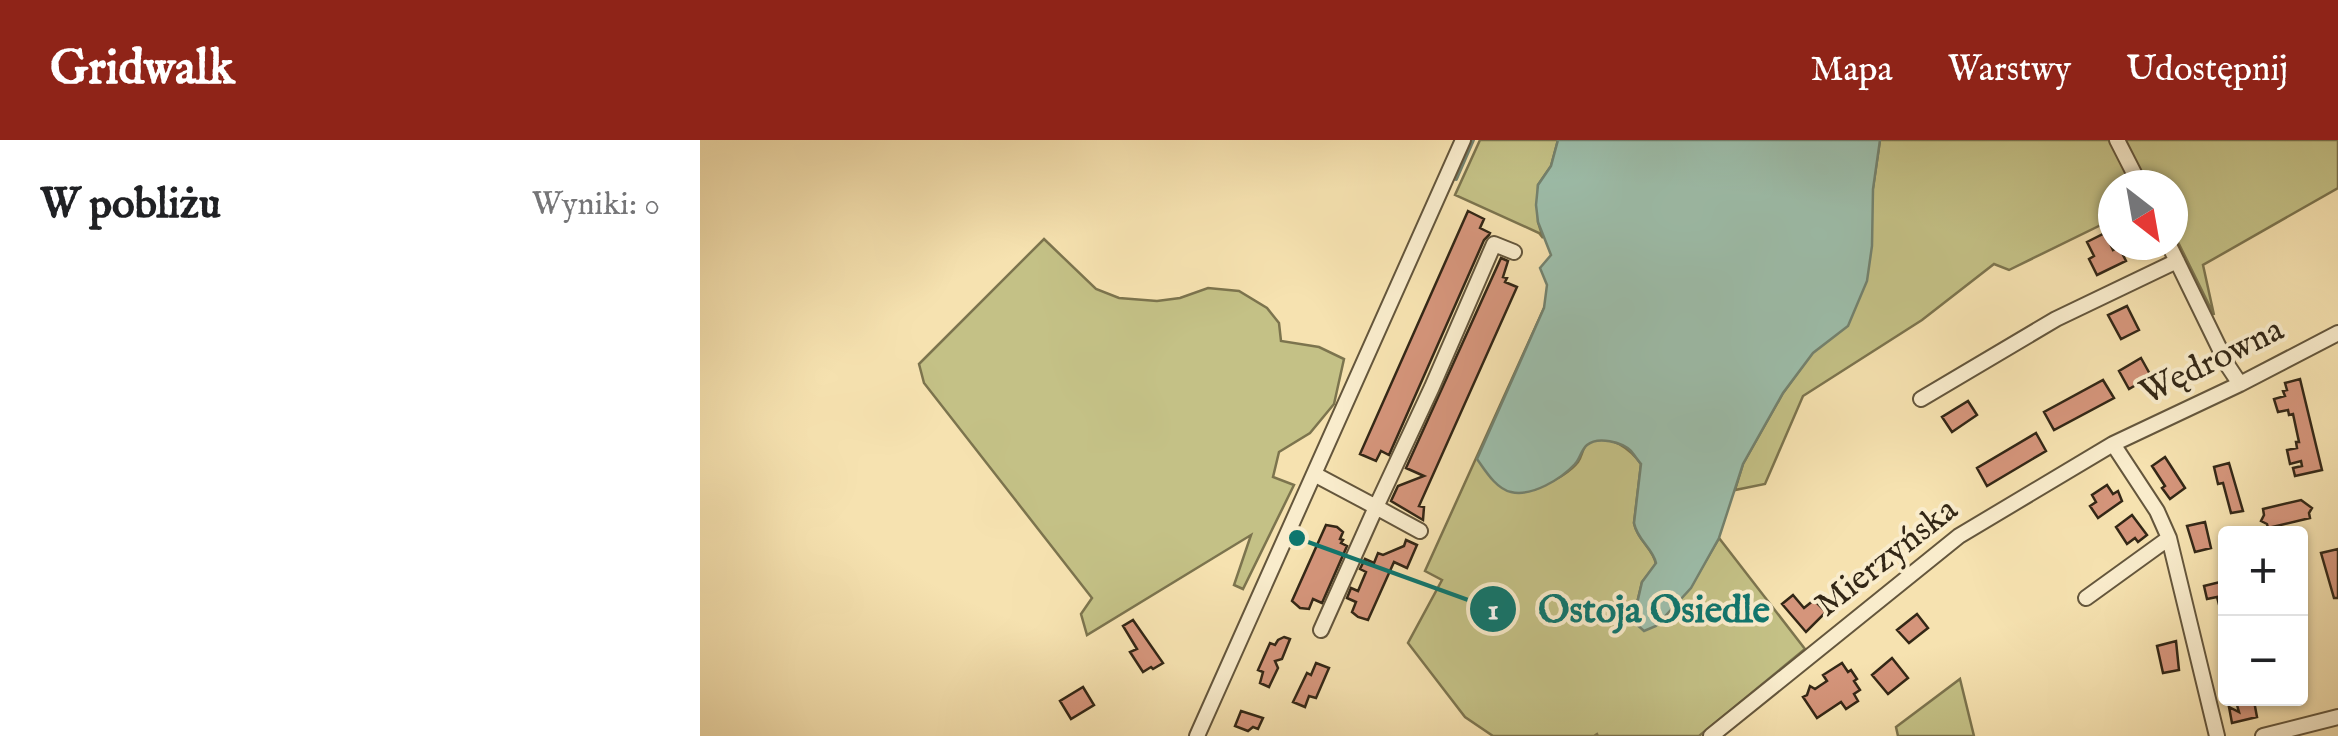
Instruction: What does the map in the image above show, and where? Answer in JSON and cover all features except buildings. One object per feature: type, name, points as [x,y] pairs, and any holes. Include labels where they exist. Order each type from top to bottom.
[{"type":"street","points":[[1199,736],[1463,140]]},
{"type":"street","points":[[2117,140],[2132,170]]},
{"type":"street","points":[[1321,630],[1494,244],[1514,252]]},
{"type":"street","points":[[1921,399],[2056,320],[2177,261],[2240,384]]},
{"type":"street","name":"Wędrowna","points":[[2113,444],[2338,332]]},
{"type":"street","points":[[2113,444],[2157,511],[2169,538],[2217,736]]},
{"type":"street","name":"Mierzyńska","points":[[1711,736],[1959,536],[2113,444]]},
{"type":"street","points":[[1314,474],[1420,531]]},
{"type":"street","points":[[2086,598],[2169,538]]},
{"type":"street","points":[[2264,736],[2338,717]]},
{"type":"shaded area","points":[[1480,140],[1558,140],[1551,166],[1538,185],[1538,222],[1543,238],[1455,195]]},
{"type":"shaded area","points":[[1558,140],[1880,140],[1867,281],[1848,326],[1813,353],[1783,393],[1743,464],[1719,538],[1691,588],[1656,626],[1644,631],[1633,621],[1642,582],[1656,563],[1634,523],[1641,464],[1631,451],[1610,441],[1592,442],[1562,475],[1546,486],[1519,493],[1500,487],[1477,459],[1544,308],[1547,285],[1540,268],[1551,255],[1536,205],[1538,185],[1551,166]]},
{"type":"shaded area","points":[[1880,140],[2338,140],[2338,188],[2203,265],[2214,315],[2187,260],[2188,170],[2098,170],[2098,226],[2009,270],[1994,264],[1922,320],[1803,396],[1765,484],[1735,490],[1743,464],[1783,393],[1813,352],[1873,188]]},
{"type":"shaded area","points":[[1044,239],[1096,289],[1119,298],[1157,301],[1208,288],[1239,291],[1267,308],[1279,323],[1281,341],[1319,347],[1344,359],[1334,404],[1310,433],[1279,452],[1273,477],[1294,485],[1243,589],[1234,585],[1251,535],[1087,635],[1081,614],[1092,598],[924,383],[919,364]]},
{"type":"shaded area","points":[[1544,308],[1536,489],[1574,467],[1591,441],[1605,439],[1619,444],[1641,464],[1634,523],[1656,564],[1642,582],[1636,607],[1690,588],[1719,538],[1805,649],[1699,736],[1493,736],[1465,717],[1408,643],[1442,580],[1425,571]]},
{"type":"shaded area","points":[[1960,679],[1974,736],[1898,736],[1896,727]]},
{"type":"waterway","points":[[1456,179],[1473,140]]},
{"type":"place","name":"Ostoja Osiedle","points":[[1297,538]]}]
